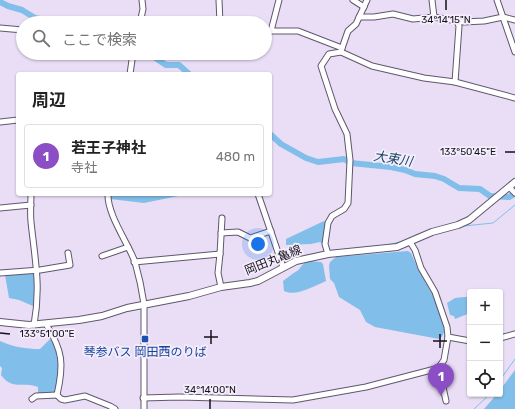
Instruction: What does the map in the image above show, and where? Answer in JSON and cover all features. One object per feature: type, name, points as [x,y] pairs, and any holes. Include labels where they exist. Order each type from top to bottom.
[{"type":"main road","name":"岡田丸亀線","points":[[0,322],[34,325],[102,316],[144,304],[189,296],[221,287],[258,281],[283,267],[305,259],[328,254],[393,248],[432,232],[458,225],[469,220],[515,182]]},
{"type":"street","points":[[142,0],[143,10],[142,16]]},
{"type":"street","points":[[219,0],[220,16]]},
{"type":"street","points":[[272,27],[279,0]]},
{"type":"street","points":[[353,0],[364,7]]},
{"type":"street","points":[[341,50],[348,31],[356,24],[366,0]]},
{"type":"street","points":[[432,0],[434,17]]},
{"type":"street","points":[[497,0],[508,27],[515,52]]},
{"type":"street","points":[[359,17],[374,17],[393,14],[413,19],[434,17],[457,21],[484,22],[503,17],[515,20]]},
{"type":"street","points":[[455,82],[459,26],[457,21]]},
{"type":"street","points":[[0,28],[16,29]]},
{"type":"street","points":[[272,31],[298,31],[341,50],[372,66],[424,78],[455,82],[515,98]]},
{"type":"street","points":[[328,254],[325,244],[328,224],[332,216],[344,209],[348,203],[350,162],[347,134],[335,109],[321,66],[329,54],[341,50]]},
{"type":"street","points":[[130,72],[132,60]]},
{"type":"street","points":[[0,122],[16,120]]},
{"type":"street","points":[[509,187],[515,193]]},
{"type":"street","points":[[30,196],[31,220],[38,284],[37,308],[34,325]]},
{"type":"street","points":[[108,196],[109,207],[128,247],[140,280],[144,304],[144,409]]},
{"type":"street","points":[[259,196],[283,267]]},
{"type":"street","points":[[0,208],[31,205]]},
{"type":"street","points":[[221,287],[218,273],[222,218]]},
{"type":"street","points":[[221,233],[238,232],[250,238],[271,231]]},
{"type":"street","points":[[143,398],[180,397],[293,400],[366,387],[435,369],[444,360],[448,337],[446,320],[435,292],[421,268],[415,250],[410,242]]},
{"type":"street","points":[[102,256],[128,247]]},
{"type":"street","points":[[0,273],[37,270],[70,265],[68,253]]},
{"type":"street","points":[[134,262],[220,254]]},
{"type":"street","points":[[46,324],[58,347],[61,376],[58,395],[61,400],[85,396],[115,409]]},
{"type":"street","points":[[503,337],[515,334]]},
{"type":"street","points":[[448,337],[467,340]]},
{"type":"street","points":[[441,364],[440,384],[443,387],[446,401]]},
{"type":"street","points":[[32,399],[36,396],[58,395]]},
{"type":"water","points":[[111,196],[178,196],[144,203],[110,199]]},
{"type":"water","points":[[324,221],[326,223],[326,234],[323,244],[320,242],[311,244],[286,245],[286,239]]},
{"type":"water","points":[[408,251],[411,253],[439,307],[444,326],[443,334],[439,339],[375,327],[366,322],[360,310],[339,297],[334,283],[330,279],[330,262],[336,257]]},
{"type":"water","points":[[309,261],[321,262],[323,264],[326,281],[299,292],[294,293],[284,291],[283,281],[299,270],[304,263]]},
{"type":"water","points":[[34,272],[36,290],[33,306],[19,300],[9,298],[5,275]]},
{"type":"water","points":[[467,297],[467,314],[455,319],[454,316],[450,315],[447,303],[455,298]]},
{"type":"water","points":[[50,339],[55,346],[59,371],[55,393],[38,393],[38,387],[32,385],[13,384],[5,380],[1,375],[2,368],[0,366],[0,341],[10,345],[30,349],[40,349]]},
{"type":"water","points":[[515,370],[515,409],[484,409],[494,397],[503,397],[503,386]]},
{"type":"waterway","name":"大束川","points":[[0,2],[22,10],[32,16]]},
{"type":"waterway","name":"大束川","points":[[158,60],[166,65],[179,65],[187,72]]},
{"type":"waterway","name":"大束川","points":[[272,136],[281,144],[306,158],[318,162],[344,159],[351,163],[391,167],[415,174],[435,176],[444,179],[459,188],[480,189],[490,196],[509,197],[515,194]]},
{"type":"waterway","points":[[464,226],[493,223],[515,205]]},
{"type":"waterway","points":[[383,246],[404,241],[418,234]]},
{"type":"waterway","points":[[503,376],[515,359]]},
{"type":"waterway","points":[[474,409],[487,397]]},
{"type":"place","name":"琴参バス 岡田西のりば","points":[[145,339]]},
{"type":"place","name":"若王子神社","points":[[441,396]]}]
